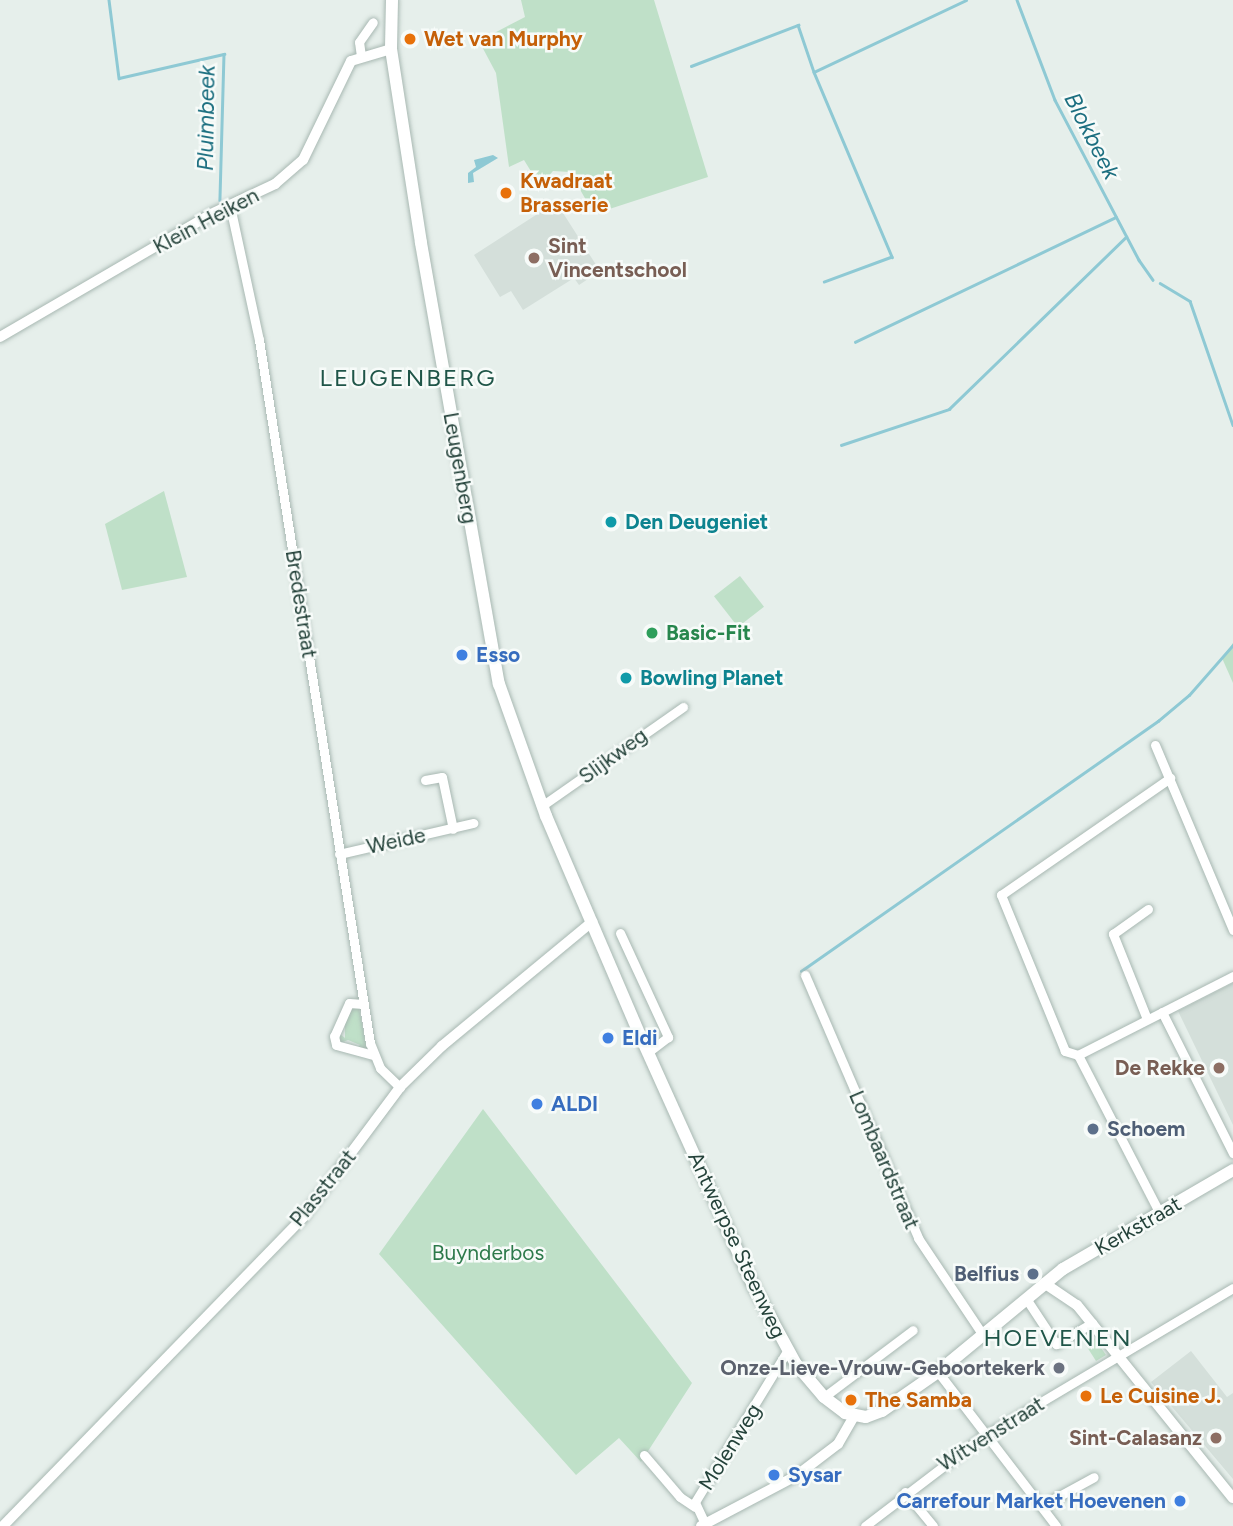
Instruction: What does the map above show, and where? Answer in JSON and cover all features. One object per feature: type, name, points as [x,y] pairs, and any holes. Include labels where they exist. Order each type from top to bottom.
[{"type":"main road","name":"Leugenberg","points":[[392,0],[390,49],[486,623],[506,706],[543,805],[592,922]]},
{"type":"main road","name":"Antwerpse Steenweg","points":[[592,922],[648,1052],[787,1351],[824,1397],[854,1416]]},
{"type":"main road","name":"Kerkstraat","points":[[854,1416],[883,1411],[939,1373],[1044,1283],[1233,1170]]},
{"type":"street","name":"Klein Heiken","points":[[0,337],[230,206],[275,184],[303,160],[341,78],[361,55],[359,42],[373,22]]},
{"type":"street","points":[[361,55],[390,49]]},
{"type":"street","name":"Bredestraat","points":[[230,206],[259,340],[363,1004],[373,1055],[400,1087]]},
{"type":"street","name":"Slijkweg","points":[[543,805],[683,707]]},
{"type":"street","points":[[1155,745],[1233,930]]},
{"type":"street","name":"Weide","points":[[425,780],[442,777],[453,829]]},
{"type":"street","points":[[1170,778],[1001,895],[1065,1051],[1078,1055],[1233,976]]},
{"type":"street","name":"Weide","points":[[339,854],[473,823]]},
{"type":"street","points":[[1147,1019],[1113,934],[1148,909]]},
{"type":"street","name":"Plasstraat","points":[[3,1526],[61,1463],[304,1216],[400,1087],[442,1046],[592,922]]},
{"type":"street","points":[[620,933],[668,1037],[648,1052]]},
{"type":"street","name":"Lombaardstraat","points":[[805,975],[918,1238],[982,1335]]},
{"type":"street","points":[[363,1004],[349,1003],[334,1037],[336,1045],[373,1055]]},
{"type":"street","points":[[1162,1012],[1233,1153]]},
{"type":"street","points":[[1078,1055],[1159,1213]]},
{"type":"street","points":[[1044,1283],[1077,1305],[1116,1358],[1233,1498]]},
{"type":"street","name":"Witvenstraat","points":[[865,1526],[905,1492],[987,1435],[1233,1288]]},
{"type":"street","points":[[1027,1300],[1056,1345],[1092,1323]]},
{"type":"street","points":[[824,1397],[913,1330]]},
{"type":"street","name":"Molenweg","points":[[695,1507],[787,1351]]},
{"type":"street","points":[[939,1373],[1056,1526]]},
{"type":"street","points":[[704,1525],[796,1476],[838,1444],[854,1416]]},
{"type":"street","name":"Molenweg","points":[[644,1455],[680,1497],[695,1507],[704,1525]]},
{"type":"street","points":[[1041,1506],[1094,1476]]},
{"type":"street","points":[[905,1492],[933,1526]]},
{"type":"shaded area","name":"Sint Vincentschool","points":[[556,202],[600,271],[579,285],[574,278],[523,310],[511,291],[500,297],[474,255]]},
{"type":"shaded area","name":"De Rekke","points":[[1233,983],[1233,1125],[1178,1011]]},
{"type":"shaded area","name":"Sint-Calasanz","points":[[1191,1351],[1227,1397],[1233,1393],[1233,1479],[1151,1382]]},
{"type":"green space","points":[[521,0],[654,0],[708,177],[594,214],[570,172],[553,171],[540,186],[524,160],[509,167],[496,73],[479,41],[525,17]]},
{"type":"green space","points":[[164,491],[187,577],[122,590],[105,524]]},
{"type":"green space","points":[[740,576],[764,607],[738,627],[714,596]]},
{"type":"green space","points":[[1233,643],[1233,683],[1222,658]]},
{"type":"green space","points":[[354,1006],[359,1008],[367,1050],[356,1049],[360,1045],[348,1040],[340,1043],[338,1038],[340,1034],[345,1038],[345,1022]]},
{"type":"green space","name":"Buynderbos","points":[[483,1109],[692,1383],[641,1462],[619,1438],[576,1475],[379,1254]]},
{"type":"green space","points":[[1090,1332],[1106,1355],[1096,1361],[1080,1336]]},
{"type":"water","points":[[493,155],[498,158],[473,173],[474,182],[468,183],[468,173],[476,167],[474,160]]},
{"type":"waterway","name":"Pluimbeek","points":[[109,0],[119,78],[224,54],[220,200]]},
{"type":"waterway","points":[[691,66],[798,25],[814,72],[966,0]]},
{"type":"waterway","name":"Blokbeek","points":[[1017,0],[1055,100],[1139,260],[1153,280]]},
{"type":"waterway","points":[[814,72],[892,257],[824,282]]},
{"type":"waterway","points":[[855,342],[1116,217]]},
{"type":"waterway","points":[[841,445],[949,409],[1126,237]]},
{"type":"waterway","name":"Blokbeek","points":[[1160,283],[1190,301],[1233,425]]},
{"type":"waterway","name":"De Rekke","points":[[801,971],[1158,721],[1189,695],[1233,645]]},
{"type":"place","name":"Wet van Murphy","points":[[410,39]]},
{"type":"place","name":"Kwadraat Brasserie","points":[[506,193]]},
{"type":"place","name":"Sint Vincentschool","points":[[534,258]]},
{"type":"place","name":"Den Deugeniet","points":[[611,522]]},
{"type":"place","name":"Basic-Fit","points":[[652,633]]},
{"type":"place","name":"Esso","points":[[462,655]]},
{"type":"place","name":"Bowling Planet","points":[[626,678]]},
{"type":"place","name":"Eldi","points":[[608,1038]]},
{"type":"place","name":"De Rekke","points":[[1219,1068]]},
{"type":"place","name":"ALDI","points":[[537,1104]]},
{"type":"place","name":"Schoem","points":[[1093,1129]]},
{"type":"place","name":"Belfius","points":[[1033,1274]]},
{"type":"place","name":"Onze-Lieve-Vrouw-Geboortekerk","points":[[1059,1368]]},
{"type":"place","name":"Le Cuisine J.","points":[[1086,1396]]},
{"type":"place","name":"The Samba","points":[[851,1400]]},
{"type":"place","name":"Sint-Calasanz","points":[[1216,1438]]},
{"type":"place","name":"Sysar","points":[[774,1475]]},
{"type":"place","name":"Carrefour Market Hoevenen","points":[[1180,1501]]},
{"type":"district","name":"LEUGENBERG","points":[[408,378]]},
{"type":"district","name":"HOEVENEN","points":[[1058,1338]]}]
